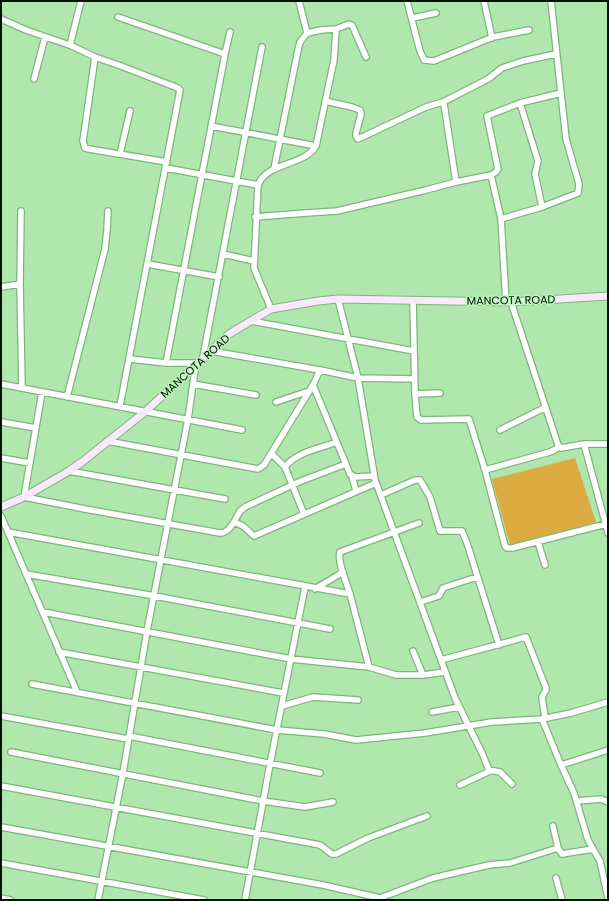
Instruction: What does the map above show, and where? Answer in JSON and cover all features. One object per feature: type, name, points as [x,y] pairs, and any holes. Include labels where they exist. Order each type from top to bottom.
[{"type":"main road","name":"MANCOTA ROAD","points":[[1,507],[24,497],[69,471],[146,411],[229,334],[271,309],[318,300],[338,299],[508,302],[608,296]]},
{"type":"street","points":[[70,45],[81,1]]},
{"type":"street","points":[[407,1],[420,51],[424,60],[428,61],[434,61],[492,38],[529,30]]},
{"type":"street","points":[[484,1],[492,38]]},
{"type":"street","points":[[501,218],[542,207],[576,195],[580,189],[566,139],[551,1]]},
{"type":"street","points":[[301,2],[307,33]]},
{"type":"street","points":[[412,18],[436,13]]},
{"type":"street","points":[[118,17],[225,54]]},
{"type":"street","points":[[1,19],[26,30],[70,45],[95,57],[136,71],[180,90],[167,165],[120,406]]},
{"type":"street","points":[[274,169],[298,50],[300,42],[307,33],[336,30],[349,24],[352,25],[366,57]]},
{"type":"street","points":[[271,309],[256,274],[254,261],[255,217],[258,185],[260,179],[274,169],[298,159],[316,146],[334,60],[336,30]]},
{"type":"street","points":[[166,363],[230,32]]},
{"type":"street","points":[[34,79],[45,37]]},
{"type":"street","points":[[203,357],[262,48]]},
{"type":"street","points":[[325,101],[352,107],[360,111],[356,133],[358,139],[426,107],[443,102],[488,79],[502,68],[523,61],[556,54]]},
{"type":"street","points":[[95,57],[84,144],[85,148],[120,154],[202,175],[258,185]]},
{"type":"street","points":[[255,217],[306,212],[336,211],[491,175],[498,169],[486,120],[487,116],[520,103],[561,93]]},
{"type":"street","points":[[443,102],[456,182]]},
{"type":"street","points":[[520,103],[537,156],[538,164],[535,174],[542,207]]},
{"type":"street","points":[[120,154],[130,111]]},
{"type":"street","points":[[211,126],[316,146]]},
{"type":"street","points":[[491,175],[501,218],[508,302],[556,442],[560,447]]},
{"type":"street","points":[[21,211],[20,284],[22,387]]},
{"type":"street","points":[[67,397],[105,249],[108,230],[108,211]]},
{"type":"street","points":[[223,254],[254,261]]},
{"type":"street","points":[[148,264],[219,277]]},
{"type":"street","points":[[1,288],[20,284]]},
{"type":"street","points":[[338,299],[358,378],[376,483],[445,672],[468,727],[482,752],[490,771]]},
{"type":"street","points":[[413,300],[416,415],[419,420],[469,419],[507,548],[538,542],[606,524]]},
{"type":"street","points":[[251,321],[414,351]]},
{"type":"street","points":[[211,351],[358,378],[414,379]]},
{"type":"street","points":[[98,900],[123,773],[147,631],[155,596],[180,455],[188,419],[196,364],[166,363],[130,359]]},
{"type":"street","points":[[107,441],[258,469],[264,465],[311,388],[320,370]]},
{"type":"street","points":[[1,384],[242,430]]},
{"type":"street","points":[[193,384],[256,395]]},
{"type":"street","points":[[276,402],[311,388]]},
{"type":"street","points":[[311,388],[352,476],[356,491]]},
{"type":"street","points":[[42,392],[24,497],[222,533],[228,530],[240,511],[245,507],[292,485],[346,464]]},
{"type":"street","points":[[415,394],[440,393]]},
{"type":"street","points":[[500,430],[544,408]]},
{"type":"street","points":[[1,422],[36,428]]},
{"type":"street","points":[[285,467],[294,459],[302,455],[337,442]]},
{"type":"street","points":[[485,470],[550,452],[560,447],[584,444],[608,444]]},
{"type":"street","points":[[584,444],[608,533]]},
{"type":"street","points":[[271,453],[285,467],[304,514]]},
{"type":"street","points":[[1,458],[30,464]]},
{"type":"street","points":[[69,471],[225,499]]},
{"type":"street","points":[[352,476],[374,476]]},
{"type":"street","points":[[381,495],[415,480],[420,480],[425,486],[430,497],[440,531],[460,530],[464,533],[499,645]]},
{"type":"street","points":[[234,522],[243,526],[254,536],[376,483]]},
{"type":"street","points":[[1,516],[76,692]]},
{"type":"street","points":[[369,667],[343,572],[339,556],[340,552],[419,523]]},
{"type":"street","points":[[8,532],[315,589],[350,594]]},
{"type":"street","points":[[538,542],[545,565]]},
{"type":"street","points":[[315,589],[343,572]]},
{"type":"street","points":[[26,574],[155,596],[330,630]]},
{"type":"street","points":[[420,602],[439,596],[443,588],[477,577]]},
{"type":"street","points":[[245,900],[282,706],[283,693],[305,587]]},
{"type":"street","points":[[43,612],[291,659],[369,667],[396,674],[423,675],[445,672]]},
{"type":"street","points":[[441,660],[499,645],[524,636],[528,638],[546,689],[542,697],[543,718],[561,765],[577,800],[585,831],[600,861],[608,898]]},
{"type":"street","points":[[413,651],[423,675]]},
{"type":"street","points":[[59,652],[283,693]]},
{"type":"street","points":[[32,684],[277,730],[324,734],[356,740],[468,727],[492,722],[543,718],[571,713],[608,702]]},
{"type":"street","points":[[282,706],[313,696],[358,700]]},
{"type":"street","points":[[432,712],[459,707]]},
{"type":"street","points":[[1,716],[320,773]]},
{"type":"street","points":[[561,765],[608,750]]},
{"type":"street","points":[[11,752],[305,807],[333,802]]},
{"type":"street","points":[[460,785],[490,771],[500,772],[512,784]]},
{"type":"street","points":[[1,786],[320,845],[332,854],[336,854],[368,838],[427,816]]},
{"type":"street","points":[[577,800],[601,799],[608,802]]},
{"type":"street","points":[[554,826],[558,848],[562,854],[593,849]]},
{"type":"street","points":[[1,827],[108,845],[251,873],[323,885],[380,898],[433,878],[489,865],[510,862],[558,848]]},
{"type":"street","points":[[1,863],[204,900]]},
{"type":"street","points":[[556,878],[562,900]]},
{"type":"street","points":[[1,898],[10,900]]},
{"type":"shaded area","points":[[575,458],[596,522],[510,545],[492,479]]}]
